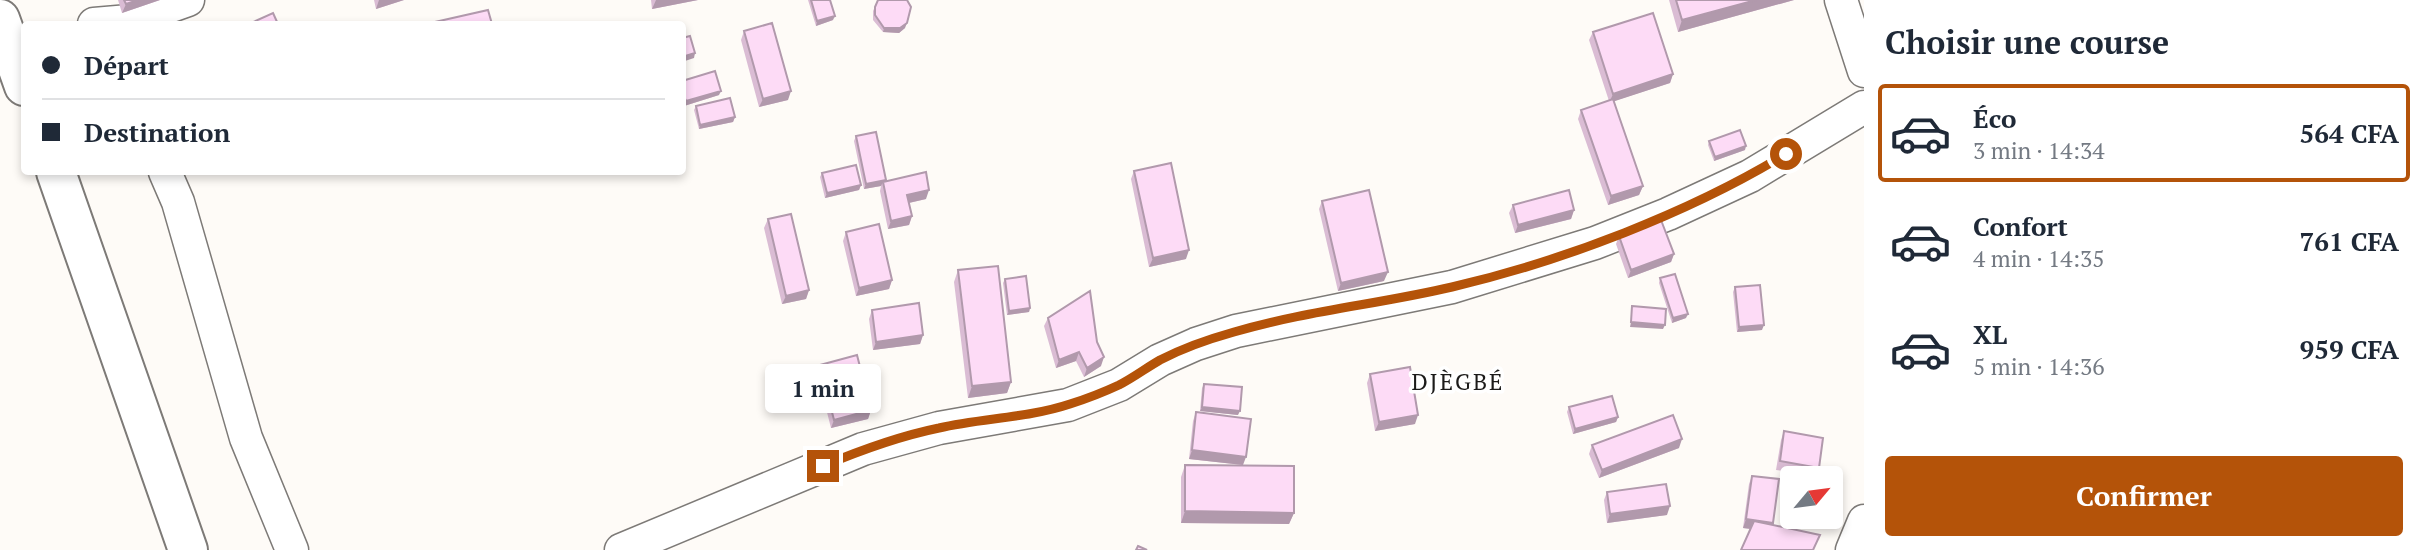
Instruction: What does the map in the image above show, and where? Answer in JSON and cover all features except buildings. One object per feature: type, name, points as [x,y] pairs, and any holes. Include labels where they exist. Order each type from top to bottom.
[{"type":"main road","points":[[10,28],[21,74]]},
{"type":"main road","points":[[57,175],[188,550]]},
{"type":"street","points":[[134,21],[188,0]]},
{"type":"street","points":[[1841,0],[1864,71]]},
{"type":"street","points":[[621,550],[863,449],[939,428],[1068,405],[1119,385],[1160,360],[1196,344],[1236,331],[1452,287],[1595,243],[1668,214],[1750,176],[1864,107]]},
{"type":"street","points":[[165,175],[178,202],[246,438],[292,550]]},
{"type":"street","points":[[1853,550],[1864,521]]},
{"type":"district","name":"DJÈGBÉ","points":[[1458,382]]},
{"type":"route","points":[[823,466],[863,449],[939,428],[1068,405],[1119,385],[1160,360],[1196,344],[1236,331],[1452,287],[1516,269],[1595,243],[1668,214],[1750,176],[1786,154]]}]
